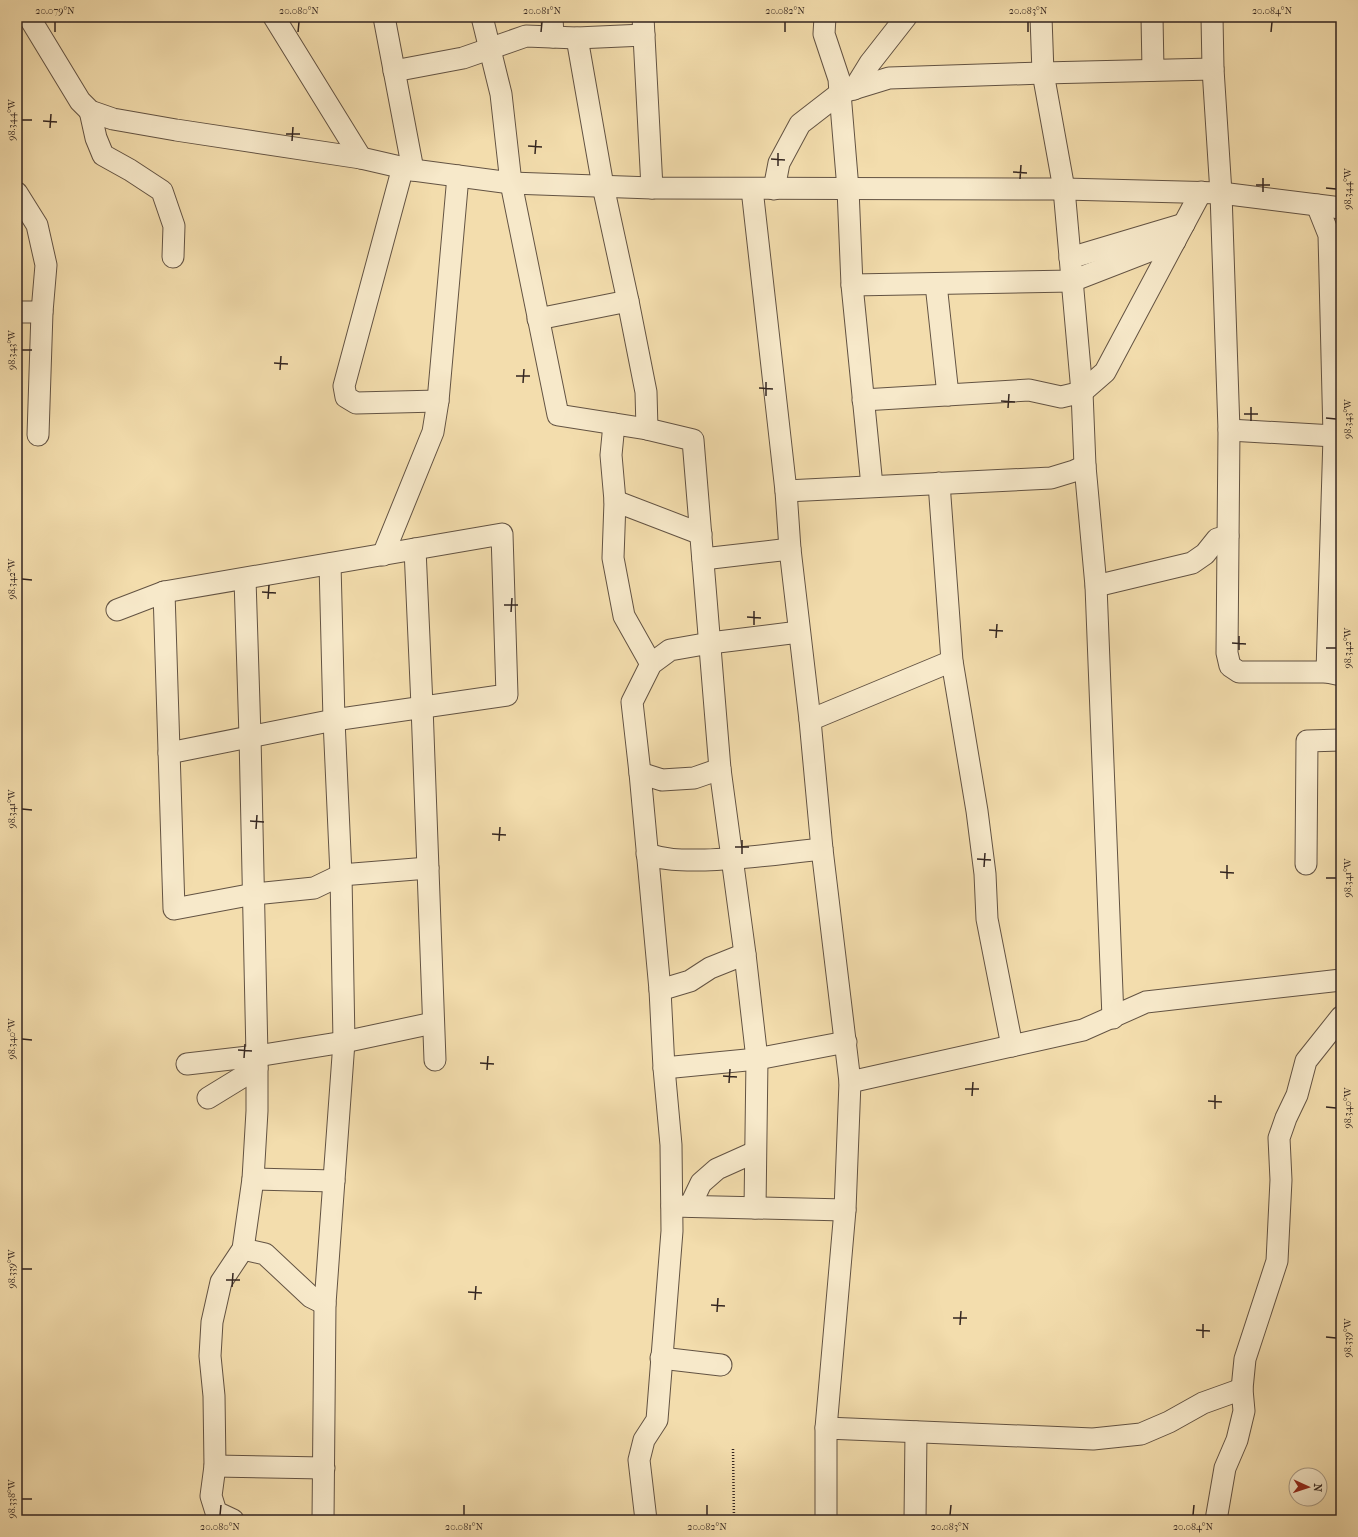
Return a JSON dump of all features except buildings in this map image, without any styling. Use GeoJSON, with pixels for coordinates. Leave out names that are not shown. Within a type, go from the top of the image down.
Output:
{"type":"FeatureCollection","features":[{"type":"Feature","properties":{"kind":"street"},"geometry":{"type":"LineString","coordinates":[[29,17],[80,101],[90,111],[113,119],[361,158],[408,169],[511,182],[652,188],[1064,189],[1211,192],[1341,208]]}},
{"type":"Feature","properties":{"kind":"street"},"geometry":{"type":"LineString","coordinates":[[274,17],[361,158]]}},
{"type":"Feature","properties":{"kind":"street"},"geometry":{"type":"LineString","coordinates":[[384,17],[394,71],[408,169],[344,386],[346,398],[356,403],[438,401]]}},
{"type":"Feature","properties":{"kind":"street"},"geometry":{"type":"LineString","coordinates":[[482,17],[501,94],[511,182],[558,415],[647,429],[693,440],[720,769],[745,954],[757,1059],[755,1208]]}},
{"type":"Feature","properties":{"kind":"street"},"geometry":{"type":"LineString","coordinates":[[825,17],[824,34],[839,79],[847,91],[848,189],[852,285],[872,486]]}},
{"type":"Feature","properties":{"kind":"street"},"geometry":{"type":"LineString","coordinates":[[774,189],[779,164],[800,124],[847,91],[906,17]]}},
{"type":"Feature","properties":{"kind":"street"},"geometry":{"type":"LineString","coordinates":[[1041,17],[1043,73],[1064,189],[1082,392],[1085,466],[1096,586],[1113,1018]]}},
{"type":"Feature","properties":{"kind":"street"},"geometry":{"type":"LineString","coordinates":[[1152,17],[1153,70]]}},
{"type":"Feature","properties":{"kind":"street"},"geometry":{"type":"LineString","coordinates":[[1212,17],[1213,69],[1211,192],[1229,430],[1227,653],[1230,666],[1239,672],[1334,674],[1334,436],[1328,235],[1317,205]]}},
{"type":"Feature","properties":{"kind":"street"},"geometry":{"type":"LineString","coordinates":[[394,71],[463,58],[553,27],[577,38],[644,26],[652,188]]}},
{"type":"Feature","properties":{"kind":"street"},"geometry":{"type":"LineString","coordinates":[[577,38],[603,186],[646,392],[647,429]]}},
{"type":"Feature","properties":{"kind":"street"},"geometry":{"type":"LineString","coordinates":[[847,91],[889,78],[1213,69]]}},
{"type":"Feature","properties":{"kind":"street"},"geometry":{"type":"LineString","coordinates":[[90,111],[96,138],[103,155],[130,170],[162,191],[174,226],[173,257]]}},
{"type":"Feature","properties":{"kind":"street"},"geometry":{"type":"LineString","coordinates":[[383,555],[433,432],[438,401],[458,176]]}},
{"type":"Feature","properties":{"kind":"street"},"geometry":{"type":"LineString","coordinates":[[752,189],[786,491],[790,549],[810,720],[822,849],[850,1082],[845,1210],[826,1428],[826,1520]]}},
{"type":"Feature","properties":{"kind":"street"},"geometry":{"type":"LineString","coordinates":[[863,400],[1029,390],[1061,397],[1082,392],[1105,372],[1180,232],[1211,192]]}},
{"type":"Feature","properties":{"kind":"street"},"geometry":{"type":"LineString","coordinates":[[17,193],[37,224],[46,264],[42,312],[38,435]]}},
{"type":"Feature","properties":{"kind":"street"},"geometry":{"type":"LineString","coordinates":[[1070,258],[1180,232]]}},
{"type":"Feature","properties":{"kind":"street"},"geometry":{"type":"LineString","coordinates":[[852,285],[1072,281],[1180,232]]}},
{"type":"Feature","properties":{"kind":"street"},"geometry":{"type":"LineString","coordinates":[[936,284],[948,395]]}},
{"type":"Feature","properties":{"kind":"street"},"geometry":{"type":"LineString","coordinates":[[538,319],[628,301]]}},
{"type":"Feature","properties":{"kind":"street"},"geometry":{"type":"LineString","coordinates":[[17,312],[42,312]]}},
{"type":"Feature","properties":{"kind":"street"},"geometry":{"type":"LineString","coordinates":[[614,424],[611,455],[615,501],[612,558],[624,616],[651,664]]}},
{"type":"Feature","properties":{"kind":"street"},"geometry":{"type":"LineString","coordinates":[[1229,430],[1334,436]]}},
{"type":"Feature","properties":{"kind":"street"},"geometry":{"type":"LineString","coordinates":[[786,491],[1051,478],[1085,466]]}},
{"type":"Feature","properties":{"kind":"street"},"geometry":{"type":"LineString","coordinates":[[938,483],[952,661],[977,811],[985,874],[987,919],[1012,1046]]}},
{"type":"Feature","properties":{"kind":"street"},"geometry":{"type":"LineString","coordinates":[[615,501],[701,534]]}},
{"type":"Feature","properties":{"kind":"street"},"geometry":{"type":"LineString","coordinates":[[117,610],[164,592],[502,534],[507,695],[422,706],[334,720],[169,753]]}},
{"type":"Feature","properties":{"kind":"street"},"geometry":{"type":"LineString","coordinates":[[1096,586],[1192,563],[1206,554],[1217,539],[1228,536]]}},
{"type":"Feature","properties":{"kind":"street"},"geometry":{"type":"LineString","coordinates":[[414,549],[422,706],[435,1060]]}},
{"type":"Feature","properties":{"kind":"street"},"geometry":{"type":"LineString","coordinates":[[703,559],[790,549]]}},
{"type":"Feature","properties":{"kind":"street"},"geometry":{"type":"LineString","coordinates":[[324,1520],[325,1304],[344,1042],[330,564]]}},
{"type":"Feature","properties":{"kind":"street"},"geometry":{"type":"LineString","coordinates":[[233,1520],[216,1512],[211,1496],[215,1466],[214,1396],[210,1356],[212,1322],[221,1282],[243,1249],[253,1179],[257,1111],[254,894],[245,578]]}},
{"type":"Feature","properties":{"kind":"street"},"geometry":{"type":"LineString","coordinates":[[164,592],[174,909],[254,894],[314,888],[340,875],[428,868]]}},
{"type":"Feature","properties":{"kind":"street"},"geometry":{"type":"LineString","coordinates":[[681,1206],[671,1146],[664,1068],[660,990],[632,702],[651,664],[670,650],[710,643],[799,632]]}},
{"type":"Feature","properties":{"kind":"street"},"geometry":{"type":"LineString","coordinates":[[810,720],[952,661]]}},
{"type":"Feature","properties":{"kind":"street"},"geometry":{"type":"LineString","coordinates":[[1306,864],[1307,741],[1341,740]]}},
{"type":"Feature","properties":{"kind":"street"},"geometry":{"type":"LineString","coordinates":[[640,773],[662,780],[694,778],[720,769]]}},
{"type":"Feature","properties":{"kind":"street"},"geometry":{"type":"LineString","coordinates":[[647,854],[662,859],[733,860],[822,849]]}},
{"type":"Feature","properties":{"kind":"street"},"geometry":{"type":"LineString","coordinates":[[660,990],[690,981],[710,968],[745,954]]}},
{"type":"Feature","properties":{"kind":"street"},"geometry":{"type":"LineString","coordinates":[[850,1082],[1083,1030],[1113,1018],[1146,1002],[1341,980]]}},
{"type":"Feature","properties":{"kind":"street"},"geometry":{"type":"LineString","coordinates":[[1216,1520],[1225,1468],[1237,1440],[1244,1411],[1242,1389],[1245,1359],[1277,1261],[1281,1180],[1279,1138],[1286,1118],[1297,1095],[1306,1061],[1341,1017]]}},
{"type":"Feature","properties":{"kind":"street"},"geometry":{"type":"LineString","coordinates":[[187,1064],[257,1062],[434,1023]]}},
{"type":"Feature","properties":{"kind":"street"},"geometry":{"type":"LineString","coordinates":[[664,1068],[757,1059],[846,1042]]}},
{"type":"Feature","properties":{"kind":"street"},"geometry":{"type":"LineString","coordinates":[[208,1098],[257,1062]]}},
{"type":"Feature","properties":{"kind":"street"},"geometry":{"type":"LineString","coordinates":[[646,1520],[639,1460],[644,1440],[657,1420],[672,1231],[681,1206],[701,1183],[717,1169],[755,1152]]}},
{"type":"Feature","properties":{"kind":"street"},"geometry":{"type":"LineString","coordinates":[[253,1179],[334,1181]]}},
{"type":"Feature","properties":{"kind":"street"},"geometry":{"type":"LineString","coordinates":[[681,1206],[845,1210]]}},
{"type":"Feature","properties":{"kind":"street"},"geometry":{"type":"LineString","coordinates":[[243,1249],[265,1254],[311,1297],[325,1304]]}},
{"type":"Feature","properties":{"kind":"street"},"geometry":{"type":"LineString","coordinates":[[661,1358],[721,1365]]}},
{"type":"Feature","properties":{"kind":"street"},"geometry":{"type":"LineString","coordinates":[[826,1428],[1093,1439],[1141,1434],[1170,1422],[1203,1403],[1242,1389]]}},
{"type":"Feature","properties":{"kind":"street"},"geometry":{"type":"LineString","coordinates":[[914,1520],[916,1432]]}},
{"type":"Feature","properties":{"kind":"street"},"geometry":{"type":"LineString","coordinates":[[215,1466],[324,1468]]}},
{"type":"Feature","properties":{"kind":"path"},"geometry":{"type":"LineString","coordinates":[[733,1449],[734,1520]]}}]}
